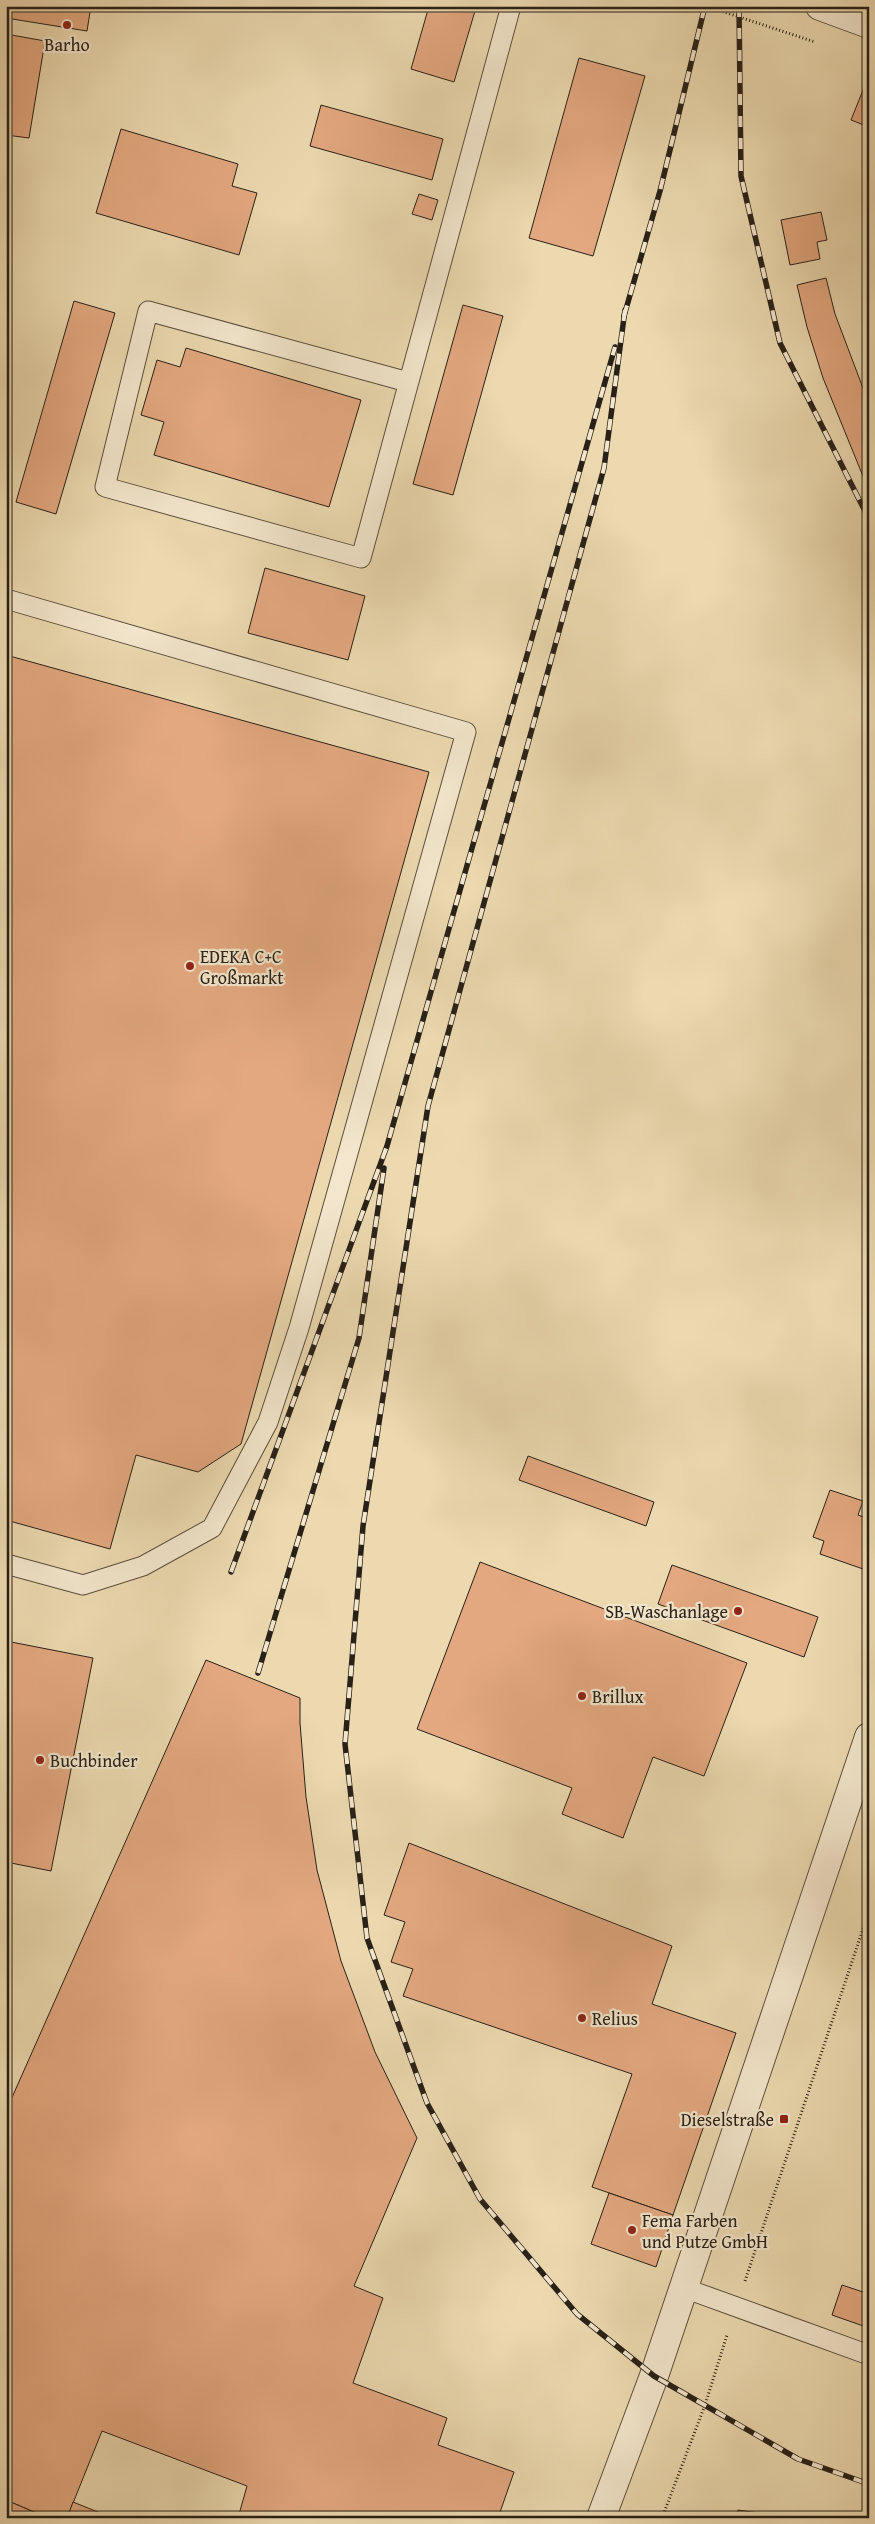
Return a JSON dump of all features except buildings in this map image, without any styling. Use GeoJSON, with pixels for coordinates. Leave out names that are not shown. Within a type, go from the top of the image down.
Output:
{"type":"FeatureCollection","features":[{"type":"Feature","properties":{"kind":"street"},"geometry":{"type":"LineString","coordinates":[[820,6],[869,24]]}},
{"type":"Feature","properties":{"kind":"street"},"geometry":{"type":"LineString","coordinates":[[601,2518],[654,2376],[869,1737]]}},
{"type":"Feature","properties":{"kind":"lane"},"geometry":{"type":"LineString","coordinates":[[408,382],[148,311],[105,487],[361,558],[511,6]]}},
{"type":"Feature","properties":{"kind":"lane"},"geometry":{"type":"LineString","coordinates":[[6,599],[466,732],[299,1328],[268,1422],[212,1528],[143,1566],[83,1585],[6,1564]]}},
{"type":"Feature","properties":{"kind":"lane"},"geometry":{"type":"LineString","coordinates":[[684,2288],[869,2355]]}},
{"type":"Feature","properties":{"kind":"path"},"geometry":{"type":"LineString","coordinates":[[706,6],[825,45]]}},
{"type":"Feature","properties":{"kind":"path"},"geometry":{"type":"LineString","coordinates":[[662,2518],[705,2405],[869,1911]]}},
{"type":"Feature","properties":{"kind":"railway"},"geometry":{"type":"LineString","coordinates":[[624,316],[660,191],[705,6]]}},
{"type":"Feature","properties":{"kind":"railway"},"geometry":{"type":"LineString","coordinates":[[739,6],[741,176],[780,343],[869,519]]}},
{"type":"Feature","properties":{"kind":"railway"},"geometry":{"type":"LineString","coordinates":[[625,310],[604,468],[428,1106],[363,1526],[345,1744],[367,1938],[427,2103],[480,2199],[577,2314],[654,2376],[798,2459],[869,2484]]}},
{"type":"Feature","properties":{"kind":"railway"},"geometry":{"type":"LineString","coordinates":[[231,1572],[387,1146],[615,347]]}},
{"type":"Feature","properties":{"kind":"railway"},"geometry":{"type":"LineString","coordinates":[[258,1673],[359,1338],[384,1168]]}},
{"type":"Feature","properties":{"kind":"place","name":"Barho"},"geometry":{"type":"Point","coordinates":[67,25]}},
{"type":"Feature","properties":{"kind":"place","name":"EDEKA C+C Großmarkt"},"geometry":{"type":"Point","coordinates":[190,966]}},
{"type":"Feature","properties":{"kind":"place","name":"SB-Waschanlage"},"geometry":{"type":"Point","coordinates":[738,1611]}},
{"type":"Feature","properties":{"kind":"place","name":"Brillux"},"geometry":{"type":"Point","coordinates":[582,1696]}},
{"type":"Feature","properties":{"kind":"place","name":"Buchbinder"},"geometry":{"type":"Point","coordinates":[40,1760]}},
{"type":"Feature","properties":{"kind":"place","name":"Relius"},"geometry":{"type":"Point","coordinates":[582,2018]}},
{"type":"Feature","properties":{"kind":"place","name":"Dieselstraße"},"geometry":{"type":"Point","coordinates":[784,2119]}},
{"type":"Feature","properties":{"kind":"place","name":"Fema Farben und Putze GmbH"},"geometry":{"type":"Point","coordinates":[632,2230]}}]}
